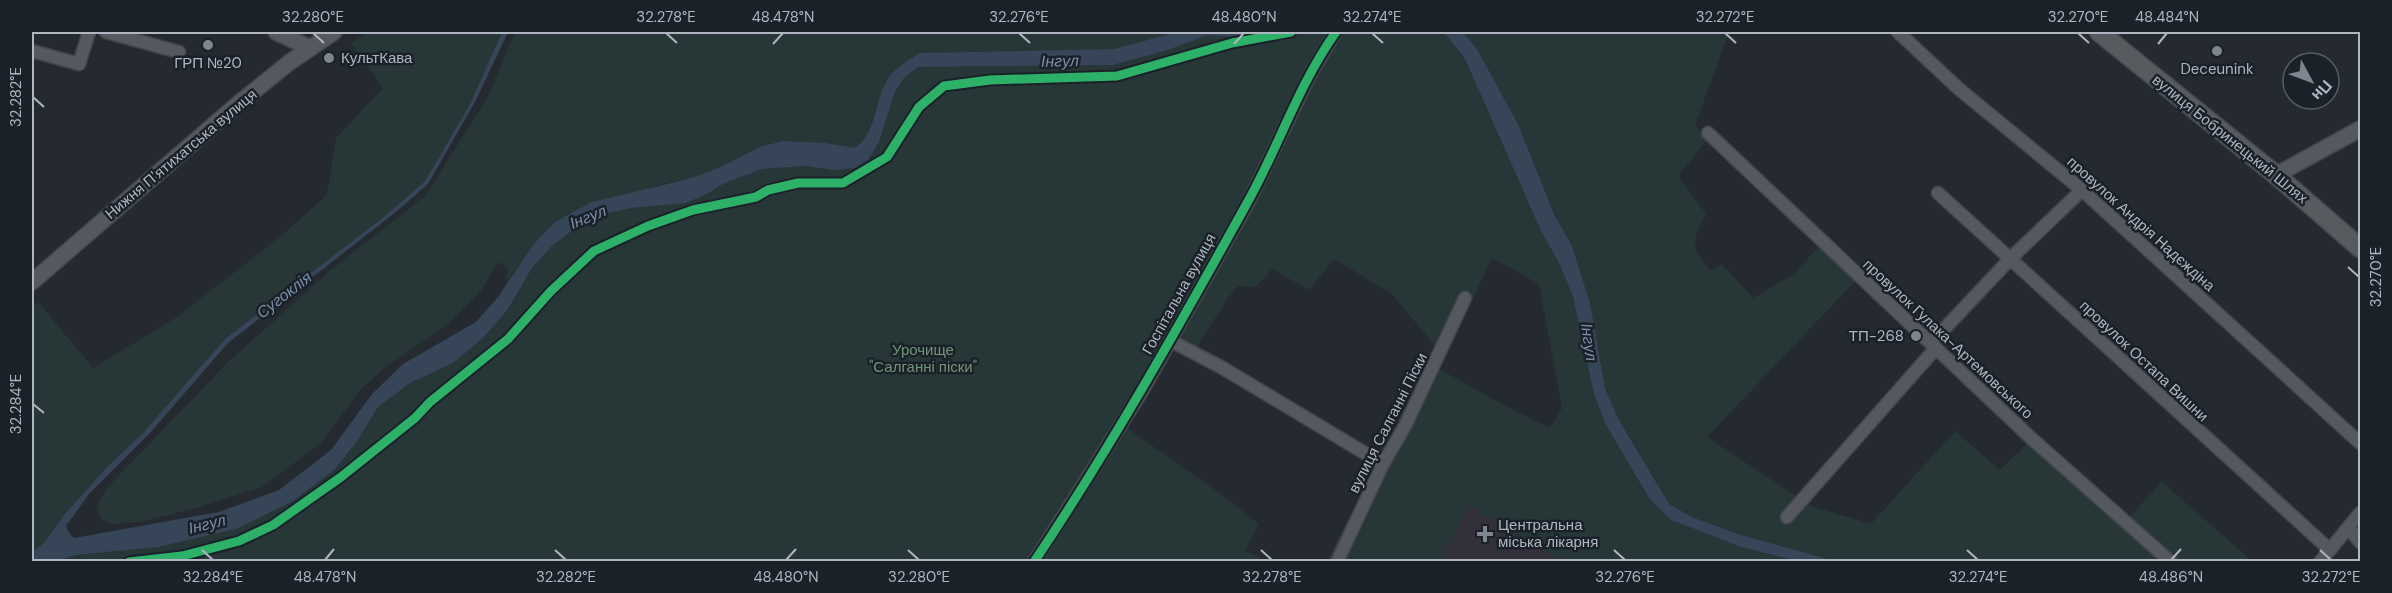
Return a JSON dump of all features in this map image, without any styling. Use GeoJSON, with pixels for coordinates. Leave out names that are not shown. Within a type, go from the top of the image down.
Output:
{"type":"FeatureCollection","features":[{"type":"Feature","properties":{"kind":"main road","name":"вулиця Бобринецький Шлях"},"geometry":{"type":"LineString","coordinates":[[2099,32],[2276,175],[2361,248]]}},
{"type":"Feature","properties":{"kind":"street"},"geometry":{"type":"LineString","coordinates":[[32,51],[79,64],[89,32]]}},
{"type":"Feature","properties":{"kind":"street"},"geometry":{"type":"LineString","coordinates":[[106,32],[179,52]]}},
{"type":"Feature","properties":{"kind":"street"},"geometry":{"type":"LineString","coordinates":[[276,32],[304,40]]}},
{"type":"Feature","properties":{"kind":"street","name":"Нижня Пʼятихатська вулиця"},"geometry":{"type":"LineString","coordinates":[[32,282],[304,40],[334,32]]}},
{"type":"Feature","properties":{"kind":"street","name":"провулок Андрія Надєждіна"},"geometry":{"type":"LineString","coordinates":[[1898,32],[1959,89],[2082,190],[2361,443]]}},
{"type":"Feature","properties":{"kind":"street","name":"Госпітальна вулиця"},"geometry":{"type":"LineString","coordinates":[[1034,561],[1141,393],[1248,203],[1312,71],[1335,33]]}},
{"type":"Feature","properties":{"kind":"street"},"geometry":{"type":"LineString","coordinates":[[2276,175],[2361,129]]}},
{"type":"Feature","properties":{"kind":"street","name":"провулок Гулака-Артемовського"},"geometry":{"type":"LineString","coordinates":[[1708,133],[2031,438],[2171,561]]}},
{"type":"Feature","properties":{"kind":"street"},"geometry":{"type":"LineString","coordinates":[[1787,517],[2011,258],[2082,190]]}},
{"type":"Feature","properties":{"kind":"street","name":"провулок Остапа Вишни"},"geometry":{"type":"LineString","coordinates":[[1938,193],[2330,550]]}},
{"type":"Feature","properties":{"kind":"street","name":"вулиця Салганні Піски"},"geometry":{"type":"LineString","coordinates":[[1337,561],[1383,464],[1405,426],[1465,298]]}},
{"type":"Feature","properties":{"kind":"street"},"geometry":{"type":"LineString","coordinates":[[1169,340],[1221,367],[1383,464]]}},
{"type":"Feature","properties":{"kind":"street"},"geometry":{"type":"LineString","coordinates":[[2320,561],[2361,513]]}},
{"type":"Feature","properties":{"kind":"street"},"geometry":{"type":"LineString","coordinates":[[2349,528],[2361,542]]}},
{"type":"Feature","properties":{"kind":"shaded area","name":"Центральна міська лікарня"},"geometry":{"type":"Polygon","coordinates":[[[1470,506],[1562,561],[1438,562],[1470,506]]]}},
{"type":"Feature","properties":{"kind":"green space"},"geometry":{"type":"Polygon","coordinates":[[[369,32],[502,32],[470,104],[425,181],[385,216],[225,339],[142,434],[107,467],[64,515],[45,542],[32,552],[32,306],[38,302],[93,368],[177,317],[281,236],[327,195],[336,138],[383,88],[351,43],[369,32]]]}},
{"type":"Feature","properties":{"kind":"green space"},"geometry":{"type":"Polygon","coordinates":[[[515,32],[1177,32],[1114,49],[920,53],[885,83],[865,141],[855,149],[825,143],[783,141],[759,147],[723,166],[688,179],[658,185],[533,245],[506,284],[508,269],[498,262],[481,291],[447,325],[387,366],[360,390],[320,444],[262,487],[199,507],[139,522],[111,524],[101,519],[97,507],[105,490],[229,361],[330,271],[425,196],[488,97],[515,32]]]}},
{"type":"Feature","properties":{"kind":"green space","name":"Урочище \"Салганні піски\""},"geometry":{"type":"Polygon","coordinates":[[[1269,32],[1444,32],[1465,59],[1541,231],[1560,265],[1573,297],[1594,394],[1606,425],[1649,498],[1671,520],[1741,547],[1797,561],[1562,561],[1470,506],[1438,561],[1327,561],[1428,363],[1550,428],[1562,408],[1539,284],[1492,258],[1445,358],[1392,294],[1334,259],[1309,290],[1272,269],[1256,287],[1238,286],[1227,299],[1196,349],[1166,335],[1117,421],[1259,524],[1245,551],[1267,561],[57,562],[76,555],[158,547],[236,529],[358,440],[378,407],[410,383],[453,363],[508,309],[532,268],[552,246],[577,227],[604,214],[632,208],[686,203],[723,184],[762,169],[806,166],[833,170],[879,142],[895,93],[904,78],[918,67],[1113,65],[1168,50],[1208,35],[1232,37],[1269,32]]]}},
{"type":"Feature","properties":{"kind":"green space"},"geometry":{"type":"Polygon","coordinates":[[[1463,32],[1729,32],[1695,125],[1707,140],[1678,176],[1706,214],[1696,237],[1696,249],[1699,255],[1710,270],[1722,264],[1753,298],[1794,274],[1828,236],[1862,274],[1707,437],[1811,506],[1871,524],[1955,431],[2000,470],[2037,434],[2130,516],[2162,482],[2252,561],[1835,561],[1738,534],[1692,517],[1669,504],[1619,420],[1604,389],[1590,303],[1572,246],[1555,216],[1518,124],[1477,49],[1463,32]]]}},
{"type":"Feature","properties":{"kind":"water"},"geometry":{"type":"Polygon","coordinates":[[[502,32],[508,32],[476,100],[428,184],[396,212],[228,343],[150,433],[89,494],[66,526],[74,538],[219,512],[279,490],[331,450],[372,394],[403,364],[476,322],[498,297],[533,245],[555,222],[592,202],[688,179],[723,166],[759,147],[783,141],[825,143],[855,148],[867,135],[881,92],[891,74],[920,53],[1114,49],[1177,32],[1269,32],[1232,37],[1208,35],[1168,50],[1113,65],[918,67],[904,78],[895,92],[879,142],[868,160],[854,168],[833,170],[806,166],[762,169],[723,184],[686,203],[632,208],[604,214],[577,227],[552,246],[532,268],[508,309],[483,338],[453,363],[410,383],[378,407],[358,440],[335,469],[293,501],[236,529],[158,547],[76,555],[57,561],[32,561],[32,552],[45,542],[64,515],[107,467],[142,434],[225,339],[385,216],[425,181],[470,104],[502,32]]]}},
{"type":"Feature","properties":{"kind":"water","name":"Інгул"},"geometry":{"type":"Polygon","coordinates":[[[1444,32],[1463,32],[1477,49],[1518,124],[1555,216],[1572,246],[1590,303],[1605,389],[1619,420],[1669,504],[1692,517],[1738,534],[1835,561],[1797,561],[1741,547],[1671,520],[1649,498],[1606,425],[1594,394],[1573,297],[1560,265],[1541,231],[1465,59],[1444,32]]]}},
{"type":"Feature","properties":{"kind":"cycle path"},"geometry":{"type":"LineString","coordinates":[[129,562],[182,556],[239,541],[273,525],[341,477],[508,339],[551,291],[594,251],[648,226],[693,210],[756,197],[768,190],[798,183],[843,183],[887,157],[919,107],[944,86],[990,80],[1117,76],[1232,43],[1291,32]]}},
{"type":"Feature","properties":{"kind":"cycle path"},"geometry":{"type":"LineString","coordinates":[[1034,562],[1090,475],[1170,341],[1257,184],[1310,74],[1336,32]]}},
{"type":"Feature","properties":{"kind":"place","name":"ГРП №20"},"geometry":{"type":"Point","coordinates":[208,45]}},
{"type":"Feature","properties":{"kind":"place","name":"Deceunink"},"geometry":{"type":"Point","coordinates":[2217,51]}},
{"type":"Feature","properties":{"kind":"place","name":"КультКава"},"geometry":{"type":"Point","coordinates":[329,58]}},
{"type":"Feature","properties":{"kind":"place","name":"ТП-268"},"geometry":{"type":"Point","coordinates":[1916,336]}},
{"type":"Feature","properties":{"kind":"place","name":"Центральна міська лікарня"},"geometry":{"type":"Point","coordinates":[1485,534]}},
{"type":"Feature","properties":{"kind":"water label","name":"Сугоклія"},"geometry":{"type":"Point","coordinates":[284,295]}}]}
